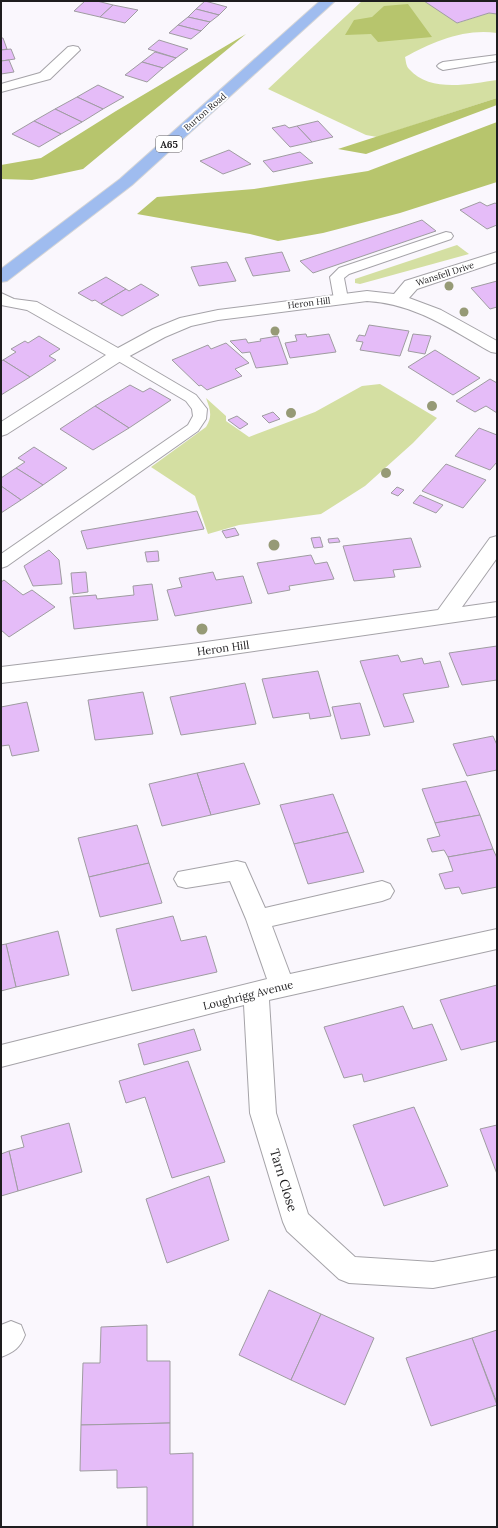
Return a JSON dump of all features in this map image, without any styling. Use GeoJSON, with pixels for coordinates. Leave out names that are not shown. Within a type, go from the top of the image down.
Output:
{"type":"FeatureCollection","features":[{"type":"Feature","properties":{"kind":"main road","name":"Burton Road"},"geometry":{"type":"LineString","coordinates":[[1,277],[126,182],[328,1]]}},
{"type":"Feature","properties":{"kind":"street"},"geometry":{"type":"LineString","coordinates":[[1,88],[45,76],[72,50]]}},
{"type":"Feature","properties":{"kind":"street","name":"Wansfell Drive"},"geometry":{"type":"LineString","coordinates":[[399,298],[411,285],[497,257]]}},
{"type":"Feature","properties":{"kind":"street","name":"Heron Hill"},"geometry":{"type":"LineString","coordinates":[[1,430],[118,355],[159,333],[186,322],[218,315],[372,296],[399,298],[426,309],[497,348]]}},
{"type":"Feature","properties":{"kind":"street"},"geometry":{"type":"LineString","coordinates":[[1,298],[10,303],[31,306],[118,355]]}},
{"type":"Feature","properties":{"kind":"street"},"geometry":{"type":"LineString","coordinates":[[444,616],[497,543]]}},
{"type":"Feature","properties":{"kind":"street","name":"Heron Hill"},"geometry":{"type":"LineString","coordinates":[[1,675],[191,652],[497,608]]}},
{"type":"Feature","properties":{"kind":"street"},"geometry":{"type":"LineString","coordinates":[[186,879],[236,870],[258,919],[282,986]]}},
{"type":"Feature","properties":{"kind":"street"},"geometry":{"type":"LineString","coordinates":[[258,919],[382,891]]}},
{"type":"Feature","properties":{"kind":"street","name":"Loughrigg Avenue"},"geometry":{"type":"LineString","coordinates":[[1,1056],[256,992],[497,939]]}},
{"type":"Feature","properties":{"kind":"street","name":"Tarn Close"},"geometry":{"type":"LineString","coordinates":[[256,992],[263,1113],[297,1222],[349,1270],[433,1275],[497,1263]]}},
{"type":"Feature","properties":{"kind":"lane"},"geometry":{"type":"LineString","coordinates":[[443,66],[497,58]]}},
{"type":"Feature","properties":{"kind":"lane"},"geometry":{"type":"LineString","coordinates":[[342,299],[338,289],[338,277],[344,271],[446,236]]}},
{"type":"Feature","properties":{"kind":"lane"},"geometry":{"type":"LineString","coordinates":[[1,562],[193,428],[199,422],[202,414],[199,405],[191,398],[118,355]]}},
{"type":"Feature","properties":{"kind":"green space"},"geometry":{"type":"Polygon","coordinates":[[[362,1],[424,1],[458,23],[489,13],[497,14],[497,33],[485,32],[461,34],[438,41],[405,57],[409,69],[418,77],[439,84],[462,85],[497,80],[497,98],[377,137],[366,135],[268,89],[362,1]]]}},
{"type":"Feature","properties":{"kind":"green space"},"geometry":{"type":"Polygon","coordinates":[[[408,4],[432,37],[378,42],[371,34],[345,35],[354,20],[372,17],[384,6],[408,4]]]}},
{"type":"Feature","properties":{"kind":"green space"},"geometry":{"type":"Polygon","coordinates":[[[246,34],[83,169],[32,180],[1,179],[1,165],[41,158],[116,111],[246,34]]]}},
{"type":"Feature","properties":{"kind":"green space"},"geometry":{"type":"Polygon","coordinates":[[[497,98],[497,105],[366,154],[338,149],[497,98]]]}},
{"type":"Feature","properties":{"kind":"green space"},"geometry":{"type":"Polygon","coordinates":[[[497,122],[497,182],[400,213],[323,233],[278,241],[250,234],[137,214],[157,197],[254,189],[368,171],[497,122]]]}},
{"type":"Feature","properties":{"kind":"green space"},"geometry":{"type":"Polygon","coordinates":[[[457,245],[469,254],[360,284],[355,283],[355,279],[457,245]]]}},
{"type":"Feature","properties":{"kind":"green space"},"geometry":{"type":"Polygon","coordinates":[[[380,384],[437,418],[413,443],[365,486],[321,514],[239,525],[208,534],[195,496],[151,467],[206,427],[210,419],[210,409],[206,398],[226,416],[226,421],[249,437],[315,412],[362,386],[380,384]]]}},
{"type":"Feature","properties":{"kind":"building"},"geometry":{"type":"Polygon","coordinates":[[[85,1],[97,1],[113,5],[100,17],[74,11],[85,1]]]}},
{"type":"Feature","properties":{"kind":"building"},"geometry":{"type":"Polygon","coordinates":[[[205,1],[227,7],[219,15],[196,9],[205,1]]]}},
{"type":"Feature","properties":{"kind":"building"},"geometry":{"type":"Polygon","coordinates":[[[424,1],[497,1],[497,14],[489,13],[457,23],[424,1]]]}},
{"type":"Feature","properties":{"kind":"building"},"geometry":{"type":"Polygon","coordinates":[[[113,5],[138,10],[125,23],[100,17],[113,5]]]}},
{"type":"Feature","properties":{"kind":"building"},"geometry":{"type":"Polygon","coordinates":[[[196,9],[219,15],[210,22],[188,17],[196,9]]]}},
{"type":"Feature","properties":{"kind":"building"},"geometry":{"type":"Polygon","coordinates":[[[188,17],[210,22],[201,31],[178,25],[188,17]]]}},
{"type":"Feature","properties":{"kind":"building"},"geometry":{"type":"Polygon","coordinates":[[[178,25],[201,31],[191,39],[169,33],[178,25]]]}},
{"type":"Feature","properties":{"kind":"building"},"geometry":{"type":"Polygon","coordinates":[[[1,38],[3,38],[7,49],[1,50],[1,38]]]}},
{"type":"Feature","properties":{"kind":"building"},"geometry":{"type":"Polygon","coordinates":[[[159,40],[188,49],[176,58],[148,49],[159,40]]]}},
{"type":"Feature","properties":{"kind":"building"},"geometry":{"type":"Polygon","coordinates":[[[11,49],[15,59],[1,61],[1,50],[11,49]]]}},
{"type":"Feature","properties":{"kind":"building"},"geometry":{"type":"Polygon","coordinates":[[[155,52],[176,58],[163,68],[142,62],[155,52]]]}},
{"type":"Feature","properties":{"kind":"building"},"geometry":{"type":"Polygon","coordinates":[[[9,60],[14,72],[1,74],[1,61],[9,60]]]}},
{"type":"Feature","properties":{"kind":"building"},"geometry":{"type":"Polygon","coordinates":[[[142,62],[163,68],[147,82],[125,75],[142,62]]]}},
{"type":"Feature","properties":{"kind":"building"},"geometry":{"type":"Polygon","coordinates":[[[98,85],[124,97],[103,109],[77,97],[98,85]]]}},
{"type":"Feature","properties":{"kind":"building"},"geometry":{"type":"Polygon","coordinates":[[[77,97],[103,109],[82,122],[55,109],[77,97]]]}},
{"type":"Feature","properties":{"kind":"building"},"geometry":{"type":"Polygon","coordinates":[[[55,109],[82,122],[61,134],[34,121],[55,109]]]}},
{"type":"Feature","properties":{"kind":"building"},"geometry":{"type":"Polygon","coordinates":[[[34,121],[61,134],[39,147],[12,134],[34,121]]]}},
{"type":"Feature","properties":{"kind":"building"},"geometry":{"type":"Polygon","coordinates":[[[318,121],[333,137],[312,142],[297,126],[318,121]]]}},
{"type":"Feature","properties":{"kind":"building"},"geometry":{"type":"Polygon","coordinates":[[[285,125],[289,128],[297,126],[312,142],[290,147],[272,128],[285,125]]]}},
{"type":"Feature","properties":{"kind":"building"},"geometry":{"type":"Polygon","coordinates":[[[229,150],[251,164],[223,174],[200,161],[229,150]]]}},
{"type":"Feature","properties":{"kind":"building"},"geometry":{"type":"Polygon","coordinates":[[[300,152],[313,163],[273,172],[263,161],[300,152]]]}},
{"type":"Feature","properties":{"kind":"building"},"geometry":{"type":"Polygon","coordinates":[[[480,202],[487,206],[495,203],[497,204],[497,225],[487,229],[460,210],[480,202]]]}},
{"type":"Feature","properties":{"kind":"building"},"geometry":{"type":"Polygon","coordinates":[[[422,220],[436,231],[313,273],[300,261],[422,220]]]}},
{"type":"Feature","properties":{"kind":"building"},"geometry":{"type":"Polygon","coordinates":[[[282,252],[290,271],[253,276],[245,258],[282,252]]]}},
{"type":"Feature","properties":{"kind":"building"},"geometry":{"type":"Polygon","coordinates":[[[227,262],[236,281],[199,286],[191,267],[227,262]]]}},
{"type":"Feature","properties":{"kind":"building"},"geometry":{"type":"Polygon","coordinates":[[[106,277],[126,289],[101,304],[78,293],[106,277]]]}},
{"type":"Feature","properties":{"kind":"building"},"geometry":{"type":"Polygon","coordinates":[[[497,281],[497,307],[490,309],[471,288],[497,281]]]}},
{"type":"Feature","properties":{"kind":"building"},"geometry":{"type":"Polygon","coordinates":[[[141,284],[159,295],[122,316],[101,304],[126,289],[129,291],[141,284]]]}},
{"type":"Feature","properties":{"kind":"building"},"geometry":{"type":"Polygon","coordinates":[[[369,325],[409,331],[400,356],[360,350],[363,342],[356,341],[359,335],[365,336],[369,325]]]}},
{"type":"Feature","properties":{"kind":"building"},"geometry":{"type":"Polygon","coordinates":[[[306,334],[307,337],[329,334],[336,352],[290,358],[285,343],[297,341],[295,335],[306,334]]]}},
{"type":"Feature","properties":{"kind":"building"},"geometry":{"type":"Polygon","coordinates":[[[413,334],[431,336],[425,354],[408,351],[413,334]]]}},
{"type":"Feature","properties":{"kind":"building"},"geometry":{"type":"Polygon","coordinates":[[[39,336],[60,349],[49,356],[56,360],[30,377],[3,360],[16,352],[11,349],[25,341],[28,343],[39,336]]]}},
{"type":"Feature","properties":{"kind":"building"},"geometry":{"type":"Polygon","coordinates":[[[278,336],[288,364],[256,368],[250,352],[242,353],[230,341],[246,339],[248,343],[278,336]]]}},
{"type":"Feature","properties":{"kind":"building"},"geometry":{"type":"Polygon","coordinates":[[[226,343],[249,363],[235,369],[242,376],[207,390],[201,385],[199,386],[172,360],[208,345],[211,349],[226,343]]]}},
{"type":"Feature","properties":{"kind":"building"},"geometry":{"type":"Polygon","coordinates":[[[435,350],[480,378],[453,395],[408,367],[435,350]]]}},
{"type":"Feature","properties":{"kind":"building"},"geometry":{"type":"Polygon","coordinates":[[[3,360],[30,377],[1,395],[1,361],[3,360]]]}},
{"type":"Feature","properties":{"kind":"building"},"geometry":{"type":"Polygon","coordinates":[[[490,379],[497,383],[497,413],[486,406],[475,412],[456,401],[490,379]]]}},
{"type":"Feature","properties":{"kind":"building"},"geometry":{"type":"Polygon","coordinates":[[[130,385],[143,392],[150,388],[171,400],[129,428],[95,406],[130,385]]]}},
{"type":"Feature","properties":{"kind":"building"},"geometry":{"type":"Polygon","coordinates":[[[95,406],[129,428],[93,450],[60,429],[95,406]]]}},
{"type":"Feature","properties":{"kind":"building"},"geometry":{"type":"Polygon","coordinates":[[[273,412],[280,419],[269,423],[262,416],[273,412]]]}},
{"type":"Feature","properties":{"kind":"building"},"geometry":{"type":"Polygon","coordinates":[[[237,416],[248,424],[240,429],[228,420],[237,416]]]}},
{"type":"Feature","properties":{"kind":"building"},"geometry":{"type":"Polygon","coordinates":[[[479,428],[497,435],[497,462],[490,470],[455,456],[479,428]]]}},
{"type":"Feature","properties":{"kind":"building"},"geometry":{"type":"Polygon","coordinates":[[[34,447],[67,468],[43,485],[16,468],[25,462],[18,458],[34,447]]]}},
{"type":"Feature","properties":{"kind":"building"},"geometry":{"type":"Polygon","coordinates":[[[446,464],[486,480],[463,508],[422,491],[446,464]]]}},
{"type":"Feature","properties":{"kind":"building"},"geometry":{"type":"Polygon","coordinates":[[[16,468],[43,485],[21,500],[1,486],[1,478],[16,468]]]}},
{"type":"Feature","properties":{"kind":"building"},"geometry":{"type":"Polygon","coordinates":[[[1,486],[21,500],[1,513],[1,486]]]}},
{"type":"Feature","properties":{"kind":"building"},"geometry":{"type":"Polygon","coordinates":[[[397,487],[404,490],[398,496],[391,493],[397,487]]]}},
{"type":"Feature","properties":{"kind":"building"},"geometry":{"type":"Polygon","coordinates":[[[420,495],[443,505],[436,513],[413,503],[420,495]]]}},
{"type":"Feature","properties":{"kind":"building"},"geometry":{"type":"Polygon","coordinates":[[[197,511],[204,529],[87,549],[81,531],[197,511]]]}},
{"type":"Feature","properties":{"kind":"building"},"geometry":{"type":"Polygon","coordinates":[[[235,528],[239,535],[226,538],[222,531],[235,528]]]}},
{"type":"Feature","properties":{"kind":"building"},"geometry":{"type":"Polygon","coordinates":[[[320,537],[323,547],[314,548],[311,538],[320,537]]]}},
{"type":"Feature","properties":{"kind":"building"},"geometry":{"type":"Polygon","coordinates":[[[338,538],[340,542],[329,543],[328,539],[338,538]]]}},
{"type":"Feature","properties":{"kind":"building"},"geometry":{"type":"Polygon","coordinates":[[[411,538],[421,567],[393,570],[395,577],[354,581],[343,546],[411,538]]]}},
{"type":"Feature","properties":{"kind":"building"},"geometry":{"type":"Polygon","coordinates":[[[49,550],[59,560],[62,584],[33,586],[24,566],[49,550]]]}},
{"type":"Feature","properties":{"kind":"building"},"geometry":{"type":"Polygon","coordinates":[[[158,551],[159,561],[147,562],[145,552],[158,551]]]}},
{"type":"Feature","properties":{"kind":"building"},"geometry":{"type":"Polygon","coordinates":[[[311,555],[315,564],[327,562],[334,579],[289,586],[290,590],[268,594],[257,563],[311,555]]]}},
{"type":"Feature","properties":{"kind":"building"},"geometry":{"type":"Polygon","coordinates":[[[86,572],[88,592],[73,594],[71,573],[86,572]]]}},
{"type":"Feature","properties":{"kind":"building"},"geometry":{"type":"Polygon","coordinates":[[[213,572],[216,580],[243,576],[252,603],[175,616],[167,590],[182,587],[179,578],[213,572]]]}},
{"type":"Feature","properties":{"kind":"building"},"geometry":{"type":"Polygon","coordinates":[[[4,580],[23,595],[32,590],[55,607],[9,637],[1,630],[1,582],[4,580]]]}},
{"type":"Feature","properties":{"kind":"building"},"geometry":{"type":"Polygon","coordinates":[[[152,584],[158,620],[74,629],[70,597],[96,595],[97,599],[134,595],[133,586],[152,584]]]}},
{"type":"Feature","properties":{"kind":"building"},"geometry":{"type":"Polygon","coordinates":[[[497,646],[497,680],[462,685],[449,653],[497,646]]]}},
{"type":"Feature","properties":{"kind":"building"},"geometry":{"type":"Polygon","coordinates":[[[398,655],[401,662],[422,658],[424,664],[440,661],[449,687],[403,694],[414,722],[384,727],[360,661],[398,655]]]}},
{"type":"Feature","properties":{"kind":"building"},"geometry":{"type":"Polygon","coordinates":[[[318,671],[331,716],[310,719],[309,713],[273,718],[262,679],[318,671]]]}},
{"type":"Feature","properties":{"kind":"building"},"geometry":{"type":"Polygon","coordinates":[[[245,683],[256,724],[181,735],[170,697],[245,683]]]}},
{"type":"Feature","properties":{"kind":"building"},"geometry":{"type":"Polygon","coordinates":[[[143,692],[153,734],[95,740],[88,700],[143,692]]]}},
{"type":"Feature","properties":{"kind":"building"},"geometry":{"type":"Polygon","coordinates":[[[27,702],[39,751],[12,756],[9,745],[1,746],[1,707],[27,702]]]}},
{"type":"Feature","properties":{"kind":"building"},"geometry":{"type":"Polygon","coordinates":[[[360,703],[370,735],[341,739],[332,707],[360,703]]]}},
{"type":"Feature","properties":{"kind":"building"},"geometry":{"type":"Polygon","coordinates":[[[493,736],[497,745],[497,770],[467,776],[453,744],[493,736]]]}},
{"type":"Feature","properties":{"kind":"building"},"geometry":{"type":"Polygon","coordinates":[[[244,763],[260,804],[211,815],[197,773],[244,763]]]}},
{"type":"Feature","properties":{"kind":"building"},"geometry":{"type":"Polygon","coordinates":[[[197,773],[211,815],[162,826],[149,784],[197,773]]]}},
{"type":"Feature","properties":{"kind":"building"},"geometry":{"type":"Polygon","coordinates":[[[466,781],[480,815],[435,823],[422,789],[466,781]]]}},
{"type":"Feature","properties":{"kind":"building"},"geometry":{"type":"Polygon","coordinates":[[[333,794],[348,832],[294,844],[280,805],[333,794]]]}},
{"type":"Feature","properties":{"kind":"building"},"geometry":{"type":"Polygon","coordinates":[[[480,815],[493,849],[448,857],[444,850],[432,852],[427,839],[440,836],[435,823],[480,815]]]}},
{"type":"Feature","properties":{"kind":"building"},"geometry":{"type":"Polygon","coordinates":[[[137,825],[149,863],[89,877],[78,838],[137,825]]]}},
{"type":"Feature","properties":{"kind":"building"},"geometry":{"type":"Polygon","coordinates":[[[348,832],[364,872],[308,884],[294,844],[348,832]]]}},
{"type":"Feature","properties":{"kind":"building"},"geometry":{"type":"Polygon","coordinates":[[[493,849],[497,858],[497,887],[462,894],[459,887],[445,889],[439,874],[453,871],[448,857],[493,849]]]}},
{"type":"Feature","properties":{"kind":"building"},"geometry":{"type":"Polygon","coordinates":[[[149,863],[162,903],[100,917],[89,877],[149,863]]]}},
{"type":"Feature","properties":{"kind":"building"},"geometry":{"type":"Polygon","coordinates":[[[173,916],[181,941],[206,936],[217,972],[132,991],[116,929],[173,916]]]}},
{"type":"Feature","properties":{"kind":"building"},"geometry":{"type":"Polygon","coordinates":[[[58,931],[69,975],[16,987],[6,944],[58,931]]]}},
{"type":"Feature","properties":{"kind":"building"},"geometry":{"type":"Polygon","coordinates":[[[6,944],[16,987],[1,991],[1,945],[6,944]]]}},
{"type":"Feature","properties":{"kind":"building"},"geometry":{"type":"Polygon","coordinates":[[[497,985],[497,1041],[461,1050],[440,1000],[497,985]]]}},
{"type":"Feature","properties":{"kind":"building"},"geometry":{"type":"Polygon","coordinates":[[[403,1006],[413,1029],[432,1024],[447,1060],[364,1082],[362,1074],[344,1078],[324,1027],[403,1006]]]}},
{"type":"Feature","properties":{"kind":"building"},"geometry":{"type":"Polygon","coordinates":[[[194,1029],[201,1050],[144,1065],[138,1044],[194,1029]]]}},
{"type":"Feature","properties":{"kind":"building"},"geometry":{"type":"Polygon","coordinates":[[[188,1061],[225,1162],[172,1178],[145,1097],[126,1103],[119,1081],[188,1061]]]}},
{"type":"Feature","properties":{"kind":"building"},"geometry":{"type":"Polygon","coordinates":[[[414,1107],[448,1186],[384,1206],[353,1125],[414,1107]]]}},
{"type":"Feature","properties":{"kind":"building"},"geometry":{"type":"Polygon","coordinates":[[[69,1123],[82,1172],[18,1191],[9,1151],[24,1147],[21,1136],[69,1123]]]}},
{"type":"Feature","properties":{"kind":"building"},"geometry":{"type":"Polygon","coordinates":[[[497,1125],[497,1174],[480,1129],[497,1125]]]}},
{"type":"Feature","properties":{"kind":"building"},"geometry":{"type":"Polygon","coordinates":[[[9,1151],[18,1191],[1,1196],[1,1154],[9,1151]]]}},
{"type":"Feature","properties":{"kind":"building"},"geometry":{"type":"Polygon","coordinates":[[[209,1176],[229,1240],[167,1263],[146,1199],[209,1176]]]}},
{"type":"Feature","properties":{"kind":"building"},"geometry":{"type":"Polygon","coordinates":[[[269,1290],[321,1314],[291,1380],[239,1355],[269,1290]]]}},
{"type":"Feature","properties":{"kind":"building"},"geometry":{"type":"Polygon","coordinates":[[[321,1314],[374,1338],[345,1405],[291,1380],[321,1314]]]}},
{"type":"Feature","properties":{"kind":"building"},"geometry":{"type":"Polygon","coordinates":[[[147,1325],[147,1361],[170,1361],[170,1423],[81,1425],[83,1363],[100,1363],[101,1327],[147,1325]]]}},
{"type":"Feature","properties":{"kind":"building"},"geometry":{"type":"Polygon","coordinates":[[[497,1330],[497,1403],[472,1338],[497,1330]]]}},
{"type":"Feature","properties":{"kind":"building"},"geometry":{"type":"Polygon","coordinates":[[[472,1338],[497,1405],[431,1426],[406,1358],[472,1338]]]}},
{"type":"Feature","properties":{"kind":"building"},"geometry":{"type":"Polygon","coordinates":[[[170,1423],[170,1454],[193,1453],[193,1527],[147,1527],[147,1487],[117,1488],[117,1470],[80,1471],[81,1425],[170,1423]]]}}]}
